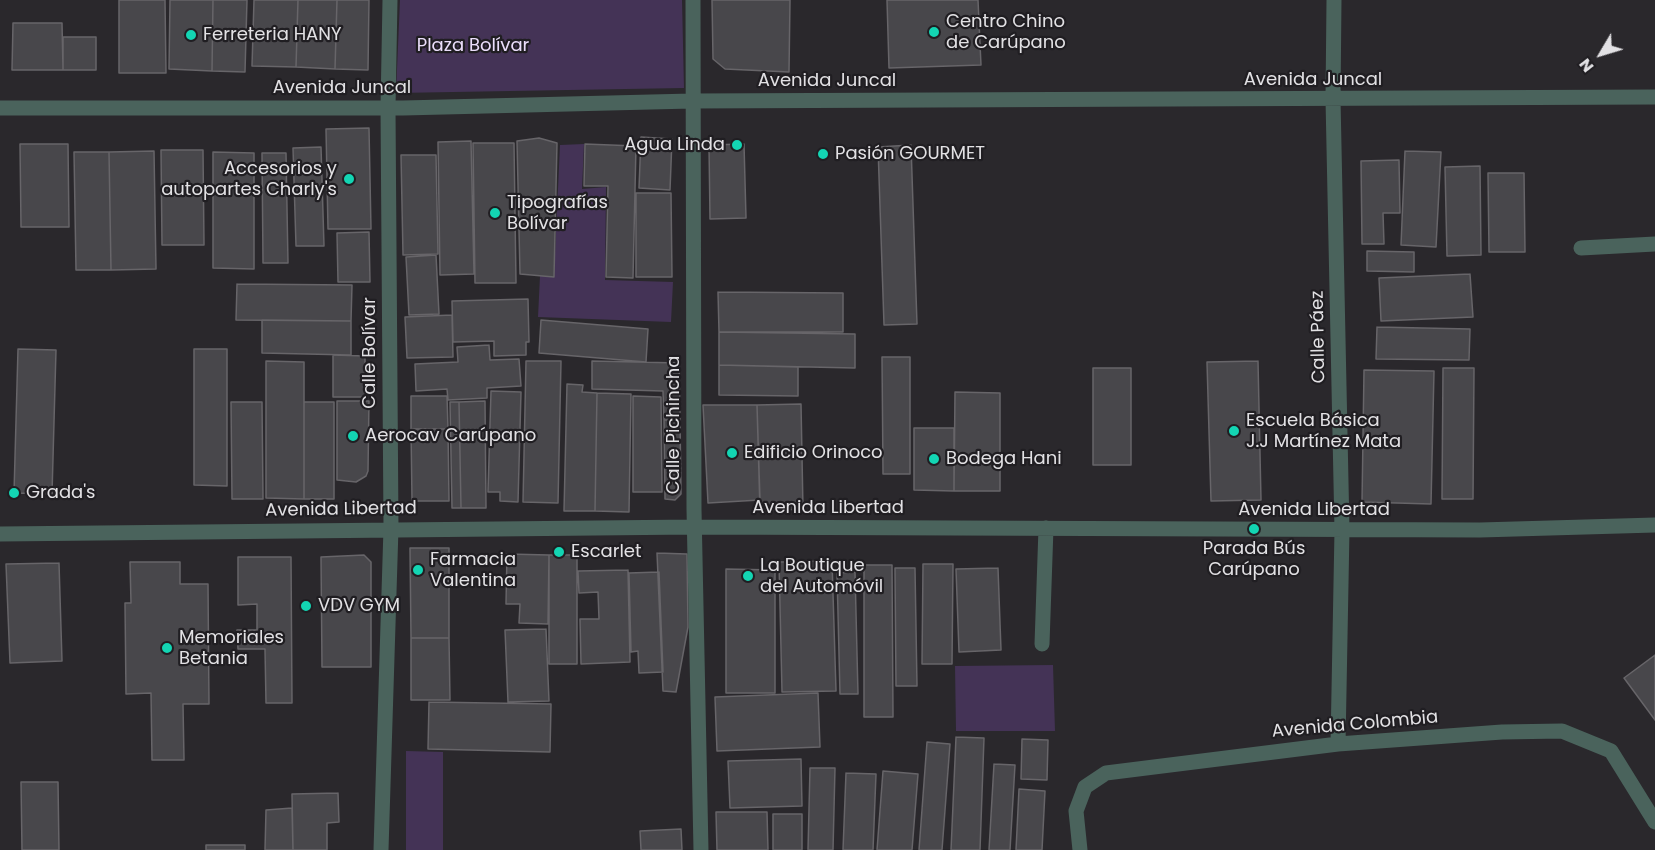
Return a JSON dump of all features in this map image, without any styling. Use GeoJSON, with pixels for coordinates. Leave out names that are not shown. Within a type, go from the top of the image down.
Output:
{"type":"FeatureCollection","features":[{"type":"Feature","properties":{"kind":"street","name":"Calle Bolívar"},"geometry":{"type":"LineString","coordinates":[[381,850],[391,528],[388,108],[390,0]]}},
{"type":"Feature","properties":{"kind":"street","name":"Calle Pichincha"},"geometry":{"type":"LineString","coordinates":[[693,0],[694,527],[701,850]]}},
{"type":"Feature","properties":{"kind":"street","name":"Calle Páez"},"geometry":{"type":"LineString","coordinates":[[1334,0],[1333,99],[1342,530],[1338,744]]}},
{"type":"Feature","properties":{"kind":"street","name":"Avenida Juncal"},"geometry":{"type":"LineString","coordinates":[[0,108],[388,108],[692,101],[1655,98]]}},
{"type":"Feature","properties":{"kind":"street"},"geometry":{"type":"LineString","coordinates":[[1581,248],[1655,244]]}},
{"type":"Feature","properties":{"kind":"street","name":"Avenida Libertad"},"geometry":{"type":"LineString","coordinates":[[0,534],[391,528],[694,527],[1480,530],[1655,525]]}},
{"type":"Feature","properties":{"kind":"street"},"geometry":{"type":"LineString","coordinates":[[1042,644],[1046,528]]}},
{"type":"Feature","properties":{"kind":"street","name":"Avenida Colombia"},"geometry":{"type":"LineString","coordinates":[[1080,850],[1076,811],[1085,787],[1106,773],[1338,744],[1502,732],[1562,731],[1611,751],[1655,822]]}},
{"type":"Feature","properties":{"kind":"green space","name":"Plaza Bolívar"},"geometry":{"type":"Polygon","coordinates":[[[400,0],[682,0],[684,88],[396,93],[400,0]]]}},
{"type":"Feature","properties":{"kind":"green space"},"geometry":{"type":"Polygon","coordinates":[[[584,144],[582,189],[606,187],[605,280],[673,282],[671,322],[538,317],[540,276],[554,276],[560,145],[584,144]]]}},
{"type":"Feature","properties":{"kind":"green space"},"geometry":{"type":"Polygon","coordinates":[[[1053,665],[1055,731],[956,731],[955,666],[1053,665]]]}},
{"type":"Feature","properties":{"kind":"green space"},"geometry":{"type":"Polygon","coordinates":[[[406,751],[443,752],[443,850],[406,850],[406,751]]]}},
{"type":"Feature","properties":{"kind":"building"},"geometry":{"type":"Polygon","coordinates":[[[119,0],[165,0],[166,73],[119,73],[119,0]]]}},
{"type":"Feature","properties":{"kind":"building","name":"Ferreteria HANY"},"geometry":{"type":"Polygon","coordinates":[[[170,0],[213,0],[212,71],[169,69],[170,0]]]}},
{"type":"Feature","properties":{"kind":"building"},"geometry":{"type":"Polygon","coordinates":[[[213,0],[247,0],[245,72],[212,71],[213,0]]]}},
{"type":"Feature","properties":{"kind":"building"},"geometry":{"type":"Polygon","coordinates":[[[254,0],[298,0],[296,67],[252,66],[254,0]]]}},
{"type":"Feature","properties":{"kind":"building"},"geometry":{"type":"Polygon","coordinates":[[[298,0],[337,0],[335,69],[296,67],[298,0]]]}},
{"type":"Feature","properties":{"kind":"building"},"geometry":{"type":"Polygon","coordinates":[[[337,0],[369,0],[368,70],[335,69],[337,0]]]}},
{"type":"Feature","properties":{"kind":"building"},"geometry":{"type":"Polygon","coordinates":[[[712,0],[790,0],[789,72],[725,69],[713,59],[712,0]]]}},
{"type":"Feature","properties":{"kind":"building","name":"Centro Chino de Carúpano"},"geometry":{"type":"Polygon","coordinates":[[[887,0],[978,0],[981,65],[889,68],[887,0]]]}},
{"type":"Feature","properties":{"kind":"building"},"geometry":{"type":"Polygon","coordinates":[[[13,23],[62,23],[63,70],[12,70],[13,23]]]}},
{"type":"Feature","properties":{"kind":"building"},"geometry":{"type":"Polygon","coordinates":[[[63,37],[96,37],[96,70],[63,70],[63,37]]]}},
{"type":"Feature","properties":{"kind":"building","name":"Accesorios y autopartes Charly's"},"geometry":{"type":"Polygon","coordinates":[[[369,128],[371,229],[328,229],[326,129],[369,128]]]}},
{"type":"Feature","properties":{"kind":"building"},"geometry":{"type":"Polygon","coordinates":[[[641,137],[672,139],[670,190],[639,188],[641,137]]]}},
{"type":"Feature","properties":{"kind":"building"},"geometry":{"type":"Polygon","coordinates":[[[539,138],[557,143],[554,277],[520,274],[517,141],[539,138]]]}},
{"type":"Feature","properties":{"kind":"building"},"geometry":{"type":"Polygon","coordinates":[[[471,141],[474,274],[440,275],[438,142],[471,141]]]}},
{"type":"Feature","properties":{"kind":"building","name":"Tipografías Bolívar"},"geometry":{"type":"Polygon","coordinates":[[[473,143],[514,143],[516,283],[475,283],[473,143]]]}},
{"type":"Feature","properties":{"kind":"building"},"geometry":{"type":"Polygon","coordinates":[[[20,144],[68,144],[69,227],[21,227],[20,144]]]}},
{"type":"Feature","properties":{"kind":"building"},"geometry":{"type":"Polygon","coordinates":[[[585,144],[636,146],[633,278],[606,277],[608,186],[584,186],[585,144]]]}},
{"type":"Feature","properties":{"kind":"building"},"geometry":{"type":"Polygon","coordinates":[[[744,144],[746,218],[710,219],[709,145],[744,144]]]}},
{"type":"Feature","properties":{"kind":"building"},"geometry":{"type":"Polygon","coordinates":[[[911,145],[917,324],[884,325],[878,147],[911,145]]]}},
{"type":"Feature","properties":{"kind":"building"},"geometry":{"type":"Polygon","coordinates":[[[321,147],[324,246],[296,246],[293,148],[321,147]]]}},
{"type":"Feature","properties":{"kind":"building"},"geometry":{"type":"Polygon","coordinates":[[[161,150],[203,150],[204,245],[162,245],[161,150]]]}},
{"type":"Feature","properties":{"kind":"building"},"geometry":{"type":"Polygon","coordinates":[[[154,151],[156,269],[111,270],[109,152],[154,151]]]}},
{"type":"Feature","properties":{"kind":"building"},"geometry":{"type":"Polygon","coordinates":[[[1405,151],[1441,152],[1436,247],[1401,245],[1405,151]]]}},
{"type":"Feature","properties":{"kind":"building"},"geometry":{"type":"Polygon","coordinates":[[[74,152],[109,152],[111,270],[76,270],[74,152]]]}},
{"type":"Feature","properties":{"kind":"building"},"geometry":{"type":"Polygon","coordinates":[[[213,152],[254,153],[254,269],[213,268],[213,152]]]}},
{"type":"Feature","properties":{"kind":"building"},"geometry":{"type":"Polygon","coordinates":[[[262,153],[286,153],[288,263],[263,263],[262,153]]]}},
{"type":"Feature","properties":{"kind":"building"},"geometry":{"type":"Polygon","coordinates":[[[401,155],[436,155],[438,254],[403,255],[401,155]]]}},
{"type":"Feature","properties":{"kind":"building"},"geometry":{"type":"Polygon","coordinates":[[[1399,160],[1400,213],[1383,213],[1384,244],[1362,244],[1361,161],[1399,160]]]}},
{"type":"Feature","properties":{"kind":"building"},"geometry":{"type":"Polygon","coordinates":[[[1480,166],[1481,255],[1447,256],[1445,167],[1480,166]]]}},
{"type":"Feature","properties":{"kind":"building"},"geometry":{"type":"Polygon","coordinates":[[[1488,173],[1524,173],[1525,252],[1489,252],[1488,173]]]}},
{"type":"Feature","properties":{"kind":"building"},"geometry":{"type":"Polygon","coordinates":[[[636,193],[671,193],[672,277],[636,277],[636,193]]]}},
{"type":"Feature","properties":{"kind":"building"},"geometry":{"type":"Polygon","coordinates":[[[369,232],[370,282],[338,282],[337,233],[369,232]]]}},
{"type":"Feature","properties":{"kind":"building"},"geometry":{"type":"Polygon","coordinates":[[[1367,251],[1414,252],[1414,272],[1367,271],[1367,251]]]}},
{"type":"Feature","properties":{"kind":"building"},"geometry":{"type":"Polygon","coordinates":[[[436,255],[439,314],[409,315],[406,257],[436,255]]]}},
{"type":"Feature","properties":{"kind":"building"},"geometry":{"type":"Polygon","coordinates":[[[1470,274],[1473,317],[1381,321],[1379,278],[1470,274]]]}},
{"type":"Feature","properties":{"kind":"building"},"geometry":{"type":"Polygon","coordinates":[[[237,284],[352,285],[351,321],[236,320],[237,284]]]}},
{"type":"Feature","properties":{"kind":"building"},"geometry":{"type":"Polygon","coordinates":[[[718,292],[843,293],[843,332],[719,332],[718,292]]]}},
{"type":"Feature","properties":{"kind":"building"},"geometry":{"type":"Polygon","coordinates":[[[528,299],[529,342],[526,342],[526,355],[494,356],[494,341],[453,342],[452,301],[528,299]]]}},
{"type":"Feature","properties":{"kind":"building"},"geometry":{"type":"Polygon","coordinates":[[[452,315],[453,357],[407,358],[405,317],[452,315]]]}},
{"type":"Feature","properties":{"kind":"building"},"geometry":{"type":"Polygon","coordinates":[[[262,320],[351,321],[351,355],[262,353],[262,320]]]}},
{"type":"Feature","properties":{"kind":"building"},"geometry":{"type":"Polygon","coordinates":[[[541,320],[648,329],[646,362],[539,353],[541,320]]]}},
{"type":"Feature","properties":{"kind":"building"},"geometry":{"type":"Polygon","coordinates":[[[1377,327],[1470,329],[1469,360],[1376,359],[1377,327]]]}},
{"type":"Feature","properties":{"kind":"building"},"geometry":{"type":"Polygon","coordinates":[[[719,332],[855,334],[855,368],[719,365],[719,332]]]}},
{"type":"Feature","properties":{"kind":"building"},"geometry":{"type":"Polygon","coordinates":[[[489,345],[490,360],[519,359],[521,386],[487,388],[487,398],[448,400],[447,389],[416,391],[415,364],[458,362],[457,347],[489,345]]]}},
{"type":"Feature","properties":{"kind":"building"},"geometry":{"type":"Polygon","coordinates":[[[18,349],[56,350],[52,494],[14,493],[18,349]]]}},
{"type":"Feature","properties":{"kind":"building"},"geometry":{"type":"Polygon","coordinates":[[[194,349],[227,349],[227,486],[194,485],[194,349]]]}},
{"type":"Feature","properties":{"kind":"building"},"geometry":{"type":"Polygon","coordinates":[[[333,355],[365,356],[365,397],[333,397],[333,355]]]}},
{"type":"Feature","properties":{"kind":"building"},"geometry":{"type":"Polygon","coordinates":[[[882,357],[910,357],[910,474],[883,474],[882,357]]]}},
{"type":"Feature","properties":{"kind":"building"},"geometry":{"type":"Polygon","coordinates":[[[266,361],[304,362],[304,499],[266,498],[266,361]]]}},
{"type":"Feature","properties":{"kind":"building"},"geometry":{"type":"Polygon","coordinates":[[[526,361],[561,361],[558,503],[523,502],[526,361]]]}},
{"type":"Feature","properties":{"kind":"building"},"geometry":{"type":"Polygon","coordinates":[[[592,361],[679,363],[680,420],[664,420],[663,391],[592,389],[592,361]]]}},
{"type":"Feature","properties":{"kind":"building","name":"Escuela Básica J.J Martínez Mata"},"geometry":{"type":"Polygon","coordinates":[[[1258,361],[1261,500],[1211,501],[1207,362],[1258,361]]]}},
{"type":"Feature","properties":{"kind":"building"},"geometry":{"type":"Polygon","coordinates":[[[719,365],[798,367],[798,396],[719,395],[719,365]]]}},
{"type":"Feature","properties":{"kind":"building"},"geometry":{"type":"Polygon","coordinates":[[[1093,368],[1131,368],[1131,465],[1093,465],[1093,368]]]}},
{"type":"Feature","properties":{"kind":"building"},"geometry":{"type":"Polygon","coordinates":[[[1443,368],[1474,368],[1473,499],[1442,499],[1443,368]]]}},
{"type":"Feature","properties":{"kind":"building"},"geometry":{"type":"Polygon","coordinates":[[[1364,370],[1434,371],[1431,504],[1362,502],[1364,370]]]}},
{"type":"Feature","properties":{"kind":"building"},"geometry":{"type":"Polygon","coordinates":[[[567,384],[583,385],[582,392],[597,393],[595,511],[564,511],[567,384]]]}},
{"type":"Feature","properties":{"kind":"building"},"geometry":{"type":"Polygon","coordinates":[[[491,391],[521,392],[518,502],[500,501],[500,492],[488,492],[491,391]]]}},
{"type":"Feature","properties":{"kind":"building"},"geometry":{"type":"Polygon","coordinates":[[[955,392],[1000,393],[1000,491],[954,491],[955,392]]]}},
{"type":"Feature","properties":{"kind":"building"},"geometry":{"type":"Polygon","coordinates":[[[597,393],[631,394],[629,512],[595,511],[597,393]]]}},
{"type":"Feature","properties":{"kind":"building"},"geometry":{"type":"Polygon","coordinates":[[[411,396],[447,396],[448,429],[411,429],[411,396]]]}},
{"type":"Feature","properties":{"kind":"building"},"geometry":{"type":"Polygon","coordinates":[[[633,396],[661,397],[662,492],[633,492],[633,396]]]}},
{"type":"Feature","properties":{"kind":"building","name":"Aerocav Carúpano"},"geometry":{"type":"Polygon","coordinates":[[[337,401],[369,401],[368,471],[366,476],[356,482],[337,480],[337,401]]]}},
{"type":"Feature","properties":{"kind":"building"},"geometry":{"type":"Polygon","coordinates":[[[485,401],[486,508],[461,508],[459,402],[485,401]]]}},
{"type":"Feature","properties":{"kind":"building"},"geometry":{"type":"Polygon","coordinates":[[[231,402],[262,402],[263,499],[232,499],[231,402]]]}},
{"type":"Feature","properties":{"kind":"building"},"geometry":{"type":"Polygon","coordinates":[[[304,402],[334,402],[334,499],[304,499],[304,402]]]}},
{"type":"Feature","properties":{"kind":"building"},"geometry":{"type":"Polygon","coordinates":[[[450,402],[459,402],[461,508],[452,508],[450,402]]]}},
{"type":"Feature","properties":{"kind":"building"},"geometry":{"type":"Polygon","coordinates":[[[801,404],[803,509],[760,511],[757,405],[801,404]]]}},
{"type":"Feature","properties":{"kind":"building","name":"Edificio Orinoco"},"geometry":{"type":"Polygon","coordinates":[[[703,405],[757,405],[760,500],[708,503],[703,405]]]}},
{"type":"Feature","properties":{"kind":"building"},"geometry":{"type":"Polygon","coordinates":[[[664,420],[680,420],[681,494],[675,500],[665,499],[664,420]]]}},
{"type":"Feature","properties":{"kind":"building","name":"Bodega Hani"},"geometry":{"type":"Polygon","coordinates":[[[914,428],[954,428],[954,491],[914,490],[914,428]]]}},
{"type":"Feature","properties":{"kind":"building"},"geometry":{"type":"Polygon","coordinates":[[[411,429],[448,429],[449,501],[412,501],[411,429]]]}},
{"type":"Feature","properties":{"kind":"building"},"geometry":{"type":"Polygon","coordinates":[[[410,548],[449,548],[449,638],[411,638],[410,548]]]}},
{"type":"Feature","properties":{"kind":"building"},"geometry":{"type":"Polygon","coordinates":[[[657,553],[687,554],[688,627],[676,692],[663,691],[657,553]]]}},
{"type":"Feature","properties":{"kind":"building"},"geometry":{"type":"Polygon","coordinates":[[[507,554],[549,555],[548,624],[519,623],[520,604],[506,604],[507,554]]]}},
{"type":"Feature","properties":{"kind":"building"},"geometry":{"type":"Polygon","coordinates":[[[364,555],[371,562],[371,667],[322,667],[321,557],[364,555]]]}},
{"type":"Feature","properties":{"kind":"building"},"geometry":{"type":"Polygon","coordinates":[[[549,555],[577,555],[577,664],[549,664],[549,555]]]}},
{"type":"Feature","properties":{"kind":"building"},"geometry":{"type":"Polygon","coordinates":[[[238,557],[291,557],[292,703],[266,703],[265,649],[238,649],[237,630],[257,630],[257,604],[238,605],[238,557]]]}},
{"type":"Feature","properties":{"kind":"building"},"geometry":{"type":"Polygon","coordinates":[[[832,561],[836,691],[782,692],[779,562],[832,561]]]}},
{"type":"Feature","properties":{"kind":"building","name":"Memoriales Betania"},"geometry":{"type":"Polygon","coordinates":[[[130,562],[180,562],[180,584],[208,584],[209,704],[183,704],[184,760],[152,760],[151,693],[126,694],[125,603],[131,603],[130,562]]]}},
{"type":"Feature","properties":{"kind":"building"},"geometry":{"type":"Polygon","coordinates":[[[59,563],[62,661],[10,663],[6,564],[59,563]]]}},
{"type":"Feature","properties":{"kind":"building"},"geometry":{"type":"Polygon","coordinates":[[[923,564],[953,564],[952,664],[922,664],[923,564]]]}},
{"type":"Feature","properties":{"kind":"building"},"geometry":{"type":"Polygon","coordinates":[[[864,565],[892,565],[893,717],[864,717],[864,565]]]}},
{"type":"Feature","properties":{"kind":"building"},"geometry":{"type":"Polygon","coordinates":[[[895,568],[915,568],[917,686],[896,686],[895,568]]]}},
{"type":"Feature","properties":{"kind":"building"},"geometry":{"type":"Polygon","coordinates":[[[998,568],[1001,650],[959,652],[956,569],[998,568]]]}},
{"type":"Feature","properties":{"kind":"building"},"geometry":{"type":"Polygon","coordinates":[[[726,569],[775,570],[775,693],[726,693],[726,569]]]}},
{"type":"Feature","properties":{"kind":"building"},"geometry":{"type":"Polygon","coordinates":[[[628,570],[630,662],[581,664],[580,619],[599,619],[598,592],[579,593],[578,571],[628,570]]]}},
{"type":"Feature","properties":{"kind":"building"},"geometry":{"type":"Polygon","coordinates":[[[659,572],[663,672],[639,673],[638,651],[631,652],[629,573],[659,572]]]}},
{"type":"Feature","properties":{"kind":"building"},"geometry":{"type":"Polygon","coordinates":[[[855,572],[858,694],[840,694],[837,573],[855,572]]]}},
{"type":"Feature","properties":{"kind":"building"},"geometry":{"type":"Polygon","coordinates":[[[546,629],[549,701],[508,702],[505,630],[546,629]]]}},
{"type":"Feature","properties":{"kind":"building"},"geometry":{"type":"Polygon","coordinates":[[[411,638],[449,638],[450,700],[411,700],[411,638]]]}},
{"type":"Feature","properties":{"kind":"building"},"geometry":{"type":"Polygon","coordinates":[[[1655,655],[1655,720],[1624,678],[1655,655]]]}},
{"type":"Feature","properties":{"kind":"building"},"geometry":{"type":"Polygon","coordinates":[[[818,693],[820,747],[717,751],[715,697],[818,693]]]}},
{"type":"Feature","properties":{"kind":"building"},"geometry":{"type":"Polygon","coordinates":[[[429,702],[551,704],[550,752],[428,749],[429,702]]]}},
{"type":"Feature","properties":{"kind":"building"},"geometry":{"type":"Polygon","coordinates":[[[956,737],[984,738],[980,850],[951,850],[956,737]]]}},
{"type":"Feature","properties":{"kind":"building"},"geometry":{"type":"Polygon","coordinates":[[[1022,739],[1048,740],[1047,780],[1021,779],[1022,739]]]}},
{"type":"Feature","properties":{"kind":"building"},"geometry":{"type":"Polygon","coordinates":[[[927,742],[950,744],[942,850],[919,850],[927,742]]]}},
{"type":"Feature","properties":{"kind":"building"},"geometry":{"type":"Polygon","coordinates":[[[801,759],[802,806],[730,808],[728,761],[801,759]]]}},
{"type":"Feature","properties":{"kind":"building"},"geometry":{"type":"Polygon","coordinates":[[[994,764],[1015,765],[1010,850],[989,850],[994,764]]]}},
{"type":"Feature","properties":{"kind":"building"},"geometry":{"type":"Polygon","coordinates":[[[810,768],[835,768],[833,850],[808,850],[810,768]]]}},
{"type":"Feature","properties":{"kind":"building"},"geometry":{"type":"Polygon","coordinates":[[[883,771],[918,774],[912,850],[877,850],[883,771]]]}},
{"type":"Feature","properties":{"kind":"building"},"geometry":{"type":"Polygon","coordinates":[[[846,773],[876,774],[873,850],[843,850],[846,773]]]}},
{"type":"Feature","properties":{"kind":"building"},"geometry":{"type":"Polygon","coordinates":[[[21,782],[58,782],[59,850],[22,850],[21,782]]]}},
{"type":"Feature","properties":{"kind":"building"},"geometry":{"type":"Polygon","coordinates":[[[1019,789],[1045,791],[1042,850],[1016,850],[1019,789]]]}},
{"type":"Feature","properties":{"kind":"building"},"geometry":{"type":"Polygon","coordinates":[[[338,793],[339,822],[327,823],[327,850],[293,850],[292,794],[338,793]]]}},
{"type":"Feature","properties":{"kind":"building"},"geometry":{"type":"Polygon","coordinates":[[[292,808],[293,850],[265,850],[266,810],[292,808]]]}},
{"type":"Feature","properties":{"kind":"building"},"geometry":{"type":"Polygon","coordinates":[[[716,812],[767,812],[768,850],[717,850],[716,812]]]}},
{"type":"Feature","properties":{"kind":"building"},"geometry":{"type":"Polygon","coordinates":[[[773,814],[802,814],[802,850],[773,850],[773,814]]]}},
{"type":"Feature","properties":{"kind":"building"},"geometry":{"type":"Polygon","coordinates":[[[681,829],[682,850],[641,850],[640,831],[681,829]]]}},
{"type":"Feature","properties":{"kind":"building"},"geometry":{"type":"Polygon","coordinates":[[[206,845],[245,845],[245,850],[206,850],[206,845]]]}},
{"type":"Feature","properties":{"kind":"place","name":"Centro Chino de Carúpano"},"geometry":{"type":"Point","coordinates":[934,32]}},
{"type":"Feature","properties":{"kind":"place","name":"Ferreteria HANY"},"geometry":{"type":"Point","coordinates":[191,35]}},
{"type":"Feature","properties":{"kind":"place","name":"Agua Linda"},"geometry":{"type":"Point","coordinates":[737,145]}},
{"type":"Feature","properties":{"kind":"place","name":"Pasión GOURMET"},"geometry":{"type":"Point","coordinates":[823,154]}},
{"type":"Feature","properties":{"kind":"place","name":"Accesorios y autopartes Charly's"},"geometry":{"type":"Point","coordinates":[349,179]}},
{"type":"Feature","properties":{"kind":"place","name":"Tipografías Bolívar"},"geometry":{"type":"Point","coordinates":[495,213]}},
{"type":"Feature","properties":{"kind":"place","name":"Escuela Básica J.J Martínez Mata"},"geometry":{"type":"Point","coordinates":[1234,431]}},
{"type":"Feature","properties":{"kind":"place","name":"Aerocav Carúpano"},"geometry":{"type":"Point","coordinates":[353,436]}},
{"type":"Feature","properties":{"kind":"place","name":"Edificio Orinoco"},"geometry":{"type":"Point","coordinates":[732,453]}},
{"type":"Feature","properties":{"kind":"place","name":"Bodega Hani"},"geometry":{"type":"Point","coordinates":[934,459]}},
{"type":"Feature","properties":{"kind":"place","name":"Grada's"},"geometry":{"type":"Point","coordinates":[14,493]}},
{"type":"Feature","properties":{"kind":"place","name":"Parada Bús Carúpano"},"geometry":{"type":"Point","coordinates":[1254,529]}},
{"type":"Feature","properties":{"kind":"place","name":"Escarlet"},"geometry":{"type":"Point","coordinates":[559,552]}},
{"type":"Feature","properties":{"kind":"place","name":"Farmacia Valentina"},"geometry":{"type":"Point","coordinates":[418,570]}},
{"type":"Feature","properties":{"kind":"place","name":"La Boutique del Automóvil"},"geometry":{"type":"Point","coordinates":[748,576]}},
{"type":"Feature","properties":{"kind":"place","name":"VDV GYM"},"geometry":{"type":"Point","coordinates":[306,606]}},
{"type":"Feature","properties":{"kind":"place","name":"Memoriales Betania"},"geometry":{"type":"Point","coordinates":[167,648]}}]}
